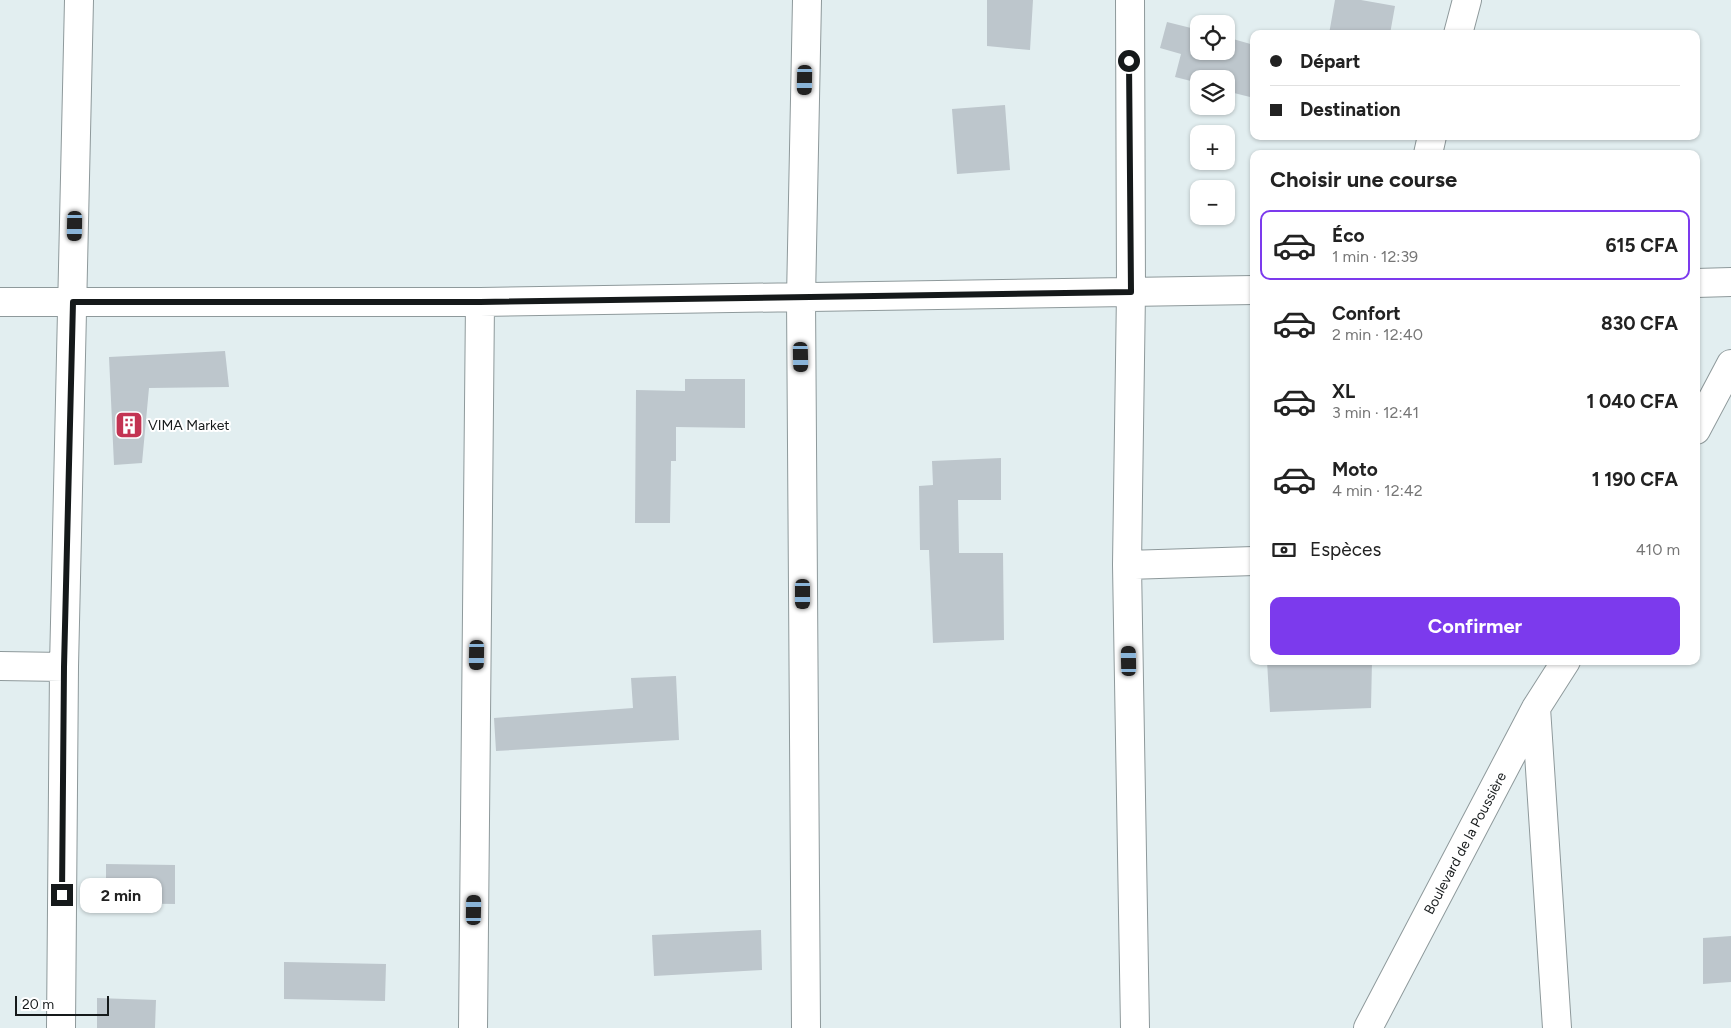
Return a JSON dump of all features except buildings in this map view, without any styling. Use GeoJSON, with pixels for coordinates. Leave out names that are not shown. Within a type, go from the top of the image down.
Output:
{"type":"FeatureCollection","features":[{"type":"Feature","properties":{"kind":"street"},"geometry":{"type":"LineString","coordinates":[[61,1028],[64,667],[79,0]]}},
{"type":"Feature","properties":{"kind":"street"},"geometry":{"type":"LineString","coordinates":[[806,1028],[801,298],[807,0]]}},
{"type":"Feature","properties":{"kind":"street"},"geometry":{"type":"LineString","coordinates":[[1130,0],[1131,292],[1127,564],[1135,1028]]}},
{"type":"Feature","properties":{"kind":"street"},"geometry":{"type":"LineString","coordinates":[[1459,30],[1467,0]]}},
{"type":"Feature","properties":{"kind":"street"},"geometry":{"type":"LineString","coordinates":[[1700,283],[1731,282]]}},
{"type":"Feature","properties":{"kind":"street"},"geometry":{"type":"LineString","coordinates":[[0,302],[480,302],[1250,290]]}},
{"type":"Feature","properties":{"kind":"street"},"geometry":{"type":"LineString","coordinates":[[473,1028],[480,302]]}},
{"type":"Feature","properties":{"kind":"street"},"geometry":{"type":"LineString","coordinates":[[1700,422],[1731,364]]}},
{"type":"Feature","properties":{"kind":"street"},"geometry":{"type":"LineString","coordinates":[[1127,564],[1250,561]]}},
{"type":"Feature","properties":{"kind":"street","name":"Boulevard de la Poussière"},"geometry":{"type":"LineString","coordinates":[[1368,1028],[1536,708],[1563,665]]}},
{"type":"Feature","properties":{"kind":"street"},"geometry":{"type":"LineString","coordinates":[[0,666],[64,667]]}},
{"type":"Feature","properties":{"kind":"street"},"geometry":{"type":"LineString","coordinates":[[1536,708],[1558,1028]]}},
{"type":"Feature","properties":{"kind":"place","name":"VIMA Market"},"geometry":{"type":"Point","coordinates":[129,425]}},
{"type":"Feature","properties":{"kind":"route"},"geometry":{"type":"LineString","coordinates":[[62,895],[64,667],[73,302],[480,302],[1131,292],[1129,61]]}}]}
